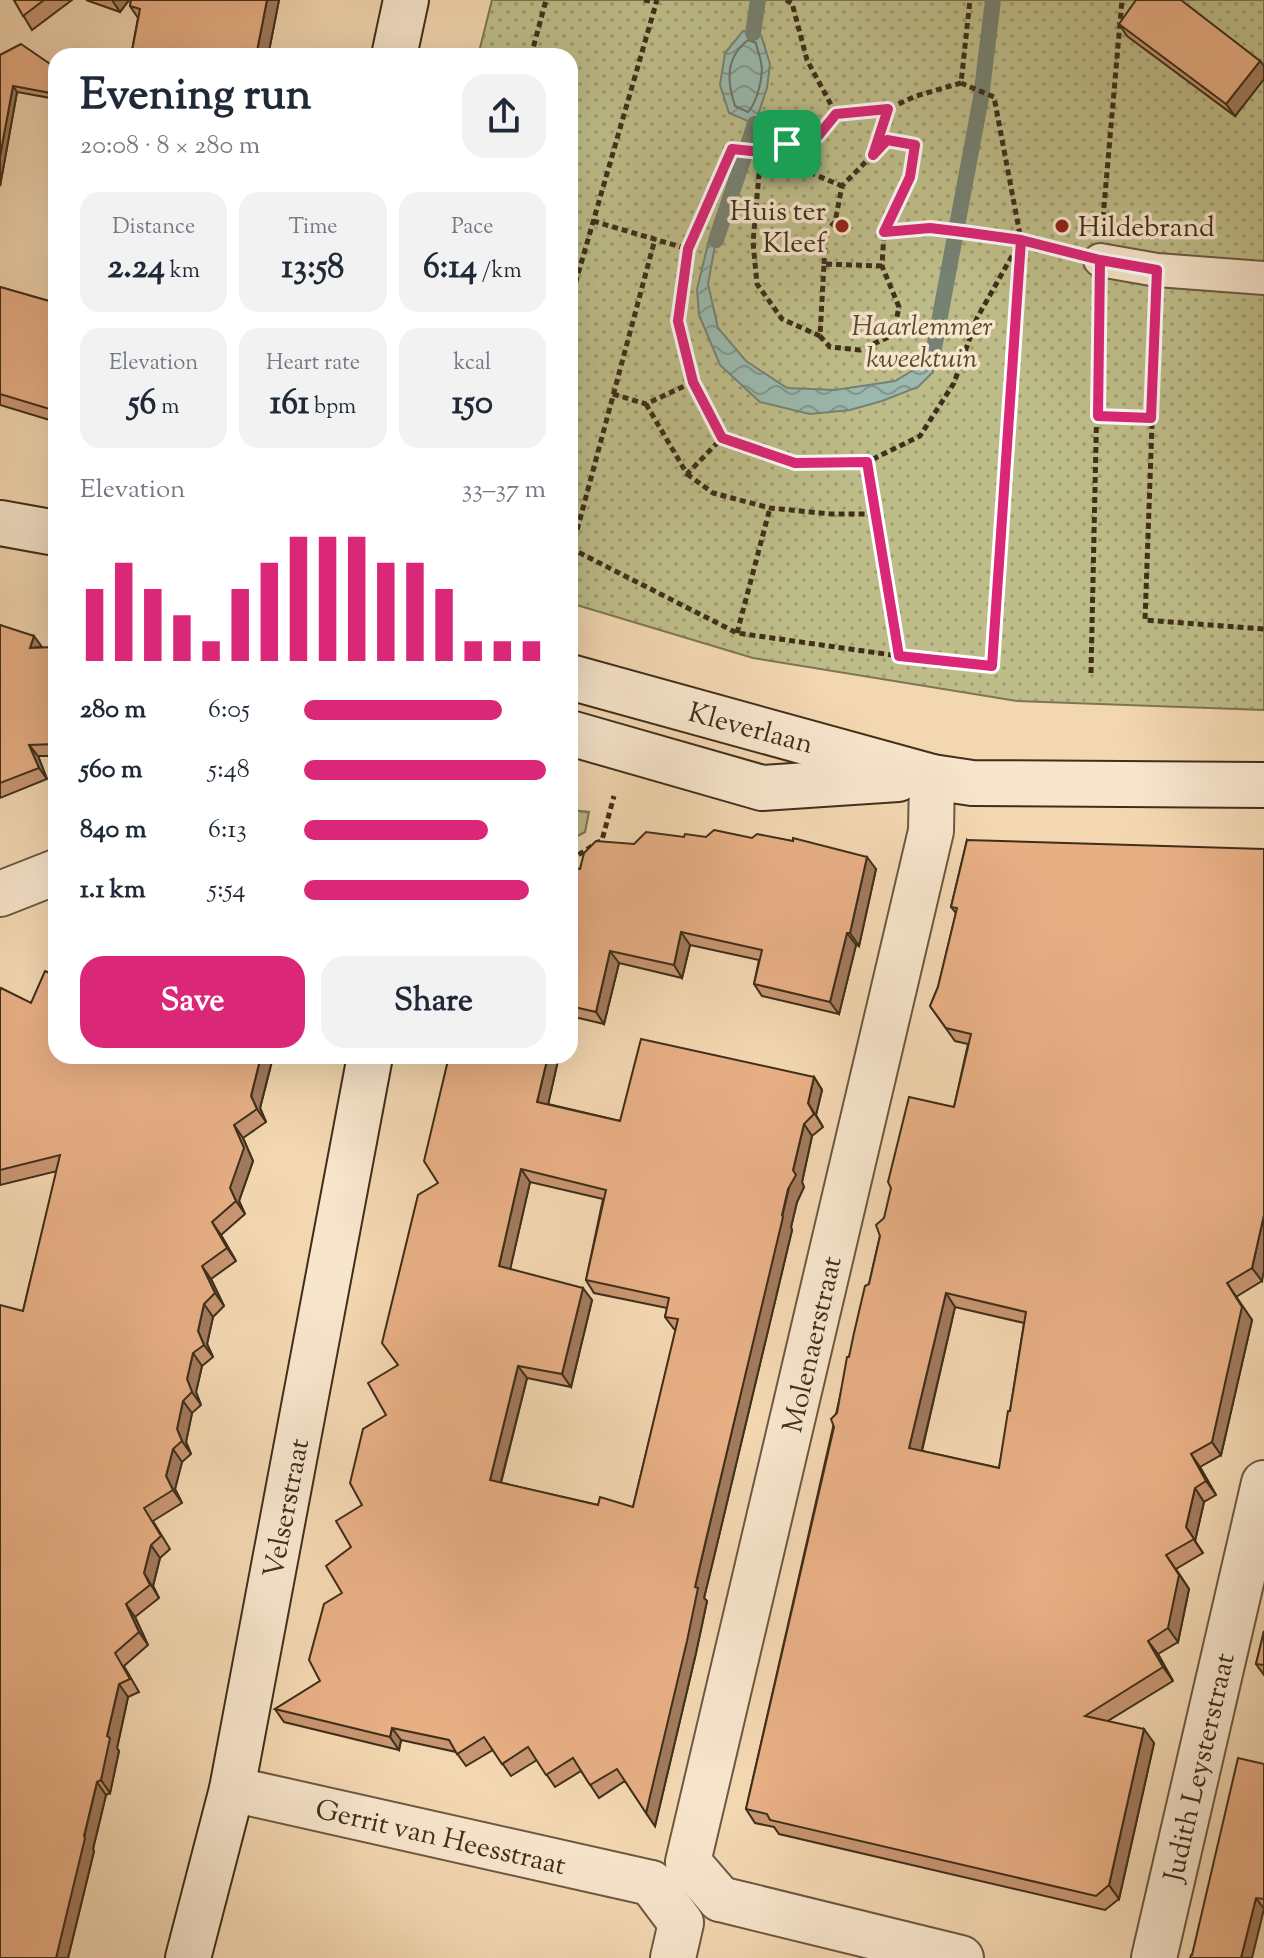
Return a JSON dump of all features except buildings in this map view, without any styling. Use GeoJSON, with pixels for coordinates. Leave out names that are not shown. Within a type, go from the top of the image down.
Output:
{"type":"FeatureCollection","features":[{"type":"Feature","properties":{"kind":"street"},"geometry":{"type":"LineString","coordinates":[[396,48],[406,0]]}},
{"type":"Feature","properties":{"kind":"street"},"geometry":{"type":"LineString","coordinates":[[5,525],[48,532]]}},
{"type":"Feature","properties":{"kind":"street"},"geometry":{"type":"LineString","coordinates":[[5,525],[48,546]]}},
{"type":"Feature","properties":{"kind":"street","name":"Kleverlaan"},"geometry":{"type":"LineString","coordinates":[[578,679],[932,777],[972,783],[1264,785]]}},
{"type":"Feature","properties":{"kind":"street","name":"Kleverlaan"},"geometry":{"type":"LineString","coordinates":[[578,735],[762,788],[932,777]]}},
{"type":"Feature","properties":{"kind":"street","name":"Molenaerstraat"},"geometry":{"type":"LineString","coordinates":[[688,1862],[931,831],[932,777]]}},
{"type":"Feature","properties":{"kind":"street"},"geometry":{"type":"LineString","coordinates":[[0,894],[48,875]]}},
{"type":"Feature","properties":{"kind":"street","name":"Velserstraat"},"geometry":{"type":"LineString","coordinates":[[188,1958],[232,1789],[368,1064]]}},
{"type":"Feature","properties":{"kind":"street","name":"Judith Leysterstraat"},"geometry":{"type":"LineString","coordinates":[[1154,1958],[1264,1483]]}},
{"type":"Feature","properties":{"kind":"street","name":"Gerrit van Heesstraat"},"geometry":{"type":"LineString","coordinates":[[232,1789],[651,1883]]}},
{"type":"Feature","properties":{"kind":"street"},"geometry":{"type":"LineString","coordinates":[[720,1899],[677,1940],[651,1883],[688,1862],[720,1899],[961,1958]]}},
{"type":"Feature","properties":{"kind":"lane"},"geometry":{"type":"LineString","coordinates":[[1100,260],[1157,270],[1264,278]]}},
{"type":"Feature","properties":{"kind":"path"},"geometry":{"type":"LineString","coordinates":[[533,48],[546,0]]}},
{"type":"Feature","properties":{"kind":"path"},"geometry":{"type":"LineString","coordinates":[[578,274],[657,1],[644,0]]}},
{"type":"Feature","properties":{"kind":"path"},"geometry":{"type":"LineString","coordinates":[[786,0],[792,3],[807,60],[836,114]]}},
{"type":"Feature","properties":{"kind":"path"},"geometry":{"type":"LineString","coordinates":[[961,83],[970,0]]}},
{"type":"Feature","properties":{"kind":"path"},"geometry":{"type":"LineString","coordinates":[[1091,673],[1100,260],[1122,0]]}},
{"type":"Feature","properties":{"kind":"path"},"geometry":{"type":"LineString","coordinates":[[578,552],[737,633],[992,666],[1021,240],[994,97],[961,83],[916,96],[888,109],[836,114],[818,136],[761,152]]}},
{"type":"Feature","properties":{"kind":"path"},"geometry":{"type":"LineString","coordinates":[[873,155],[888,109]]}},
{"type":"Feature","properties":{"kind":"path"},"geometry":{"type":"LineString","coordinates":[[761,152],[753,242],[757,284],[782,319],[820,336],[830,347],[860,350],[893,335],[899,307],[882,266],[884,232],[910,177],[915,145],[887,140],[842,186],[835,222],[826,231],[820,336]]}},
{"type":"Feature","properties":{"kind":"path"},"geometry":{"type":"LineString","coordinates":[[842,186],[761,152],[732,149],[688,249],[678,321],[693,382],[722,438],[795,463],[867,462],[920,436],[954,383],[977,318],[1021,240]]}},
{"type":"Feature","properties":{"kind":"path"},"geometry":{"type":"LineString","coordinates":[[593,221],[688,249]]}},
{"type":"Feature","properties":{"kind":"path"},"geometry":{"type":"LineString","coordinates":[[884,232],[930,228],[949,230],[1021,240],[1100,260]]}},
{"type":"Feature","properties":{"kind":"path"},"geometry":{"type":"LineString","coordinates":[[578,522],[655,239]]}},
{"type":"Feature","properties":{"kind":"path"},"geometry":{"type":"LineString","coordinates":[[824,264],[882,266]]}},
{"type":"Feature","properties":{"kind":"path"},"geometry":{"type":"LineString","coordinates":[[1157,270],[1145,620],[1264,629]]}},
{"type":"Feature","properties":{"kind":"path"},"geometry":{"type":"LineString","coordinates":[[613,394],[646,404],[693,382]]}},
{"type":"Feature","properties":{"kind":"path"},"geometry":{"type":"LineString","coordinates":[[646,404],[687,474],[713,493],[770,508],[831,514],[876,514]]}},
{"type":"Feature","properties":{"kind":"path"},"geometry":{"type":"LineString","coordinates":[[1098,416],[1151,418]]}},
{"type":"Feature","properties":{"kind":"path"},"geometry":{"type":"LineString","coordinates":[[687,474],[722,438]]}},
{"type":"Feature","properties":{"kind":"path"},"geometry":{"type":"LineString","coordinates":[[867,462],[899,656]]}},
{"type":"Feature","properties":{"kind":"path"},"geometry":{"type":"LineString","coordinates":[[737,633],[770,508]]}},
{"type":"Feature","properties":{"kind":"path"},"geometry":{"type":"LineString","coordinates":[[578,855],[602,840],[628,750]]}},
{"type":"Feature","properties":{"kind":"green space","name":"Haarlemmer kweektuin"},"geometry":{"type":"Polygon","coordinates":[[[492,0],[1264,0],[1264,710],[1017,701],[753,658],[578,605],[578,48],[480,48],[492,0]]]}},
{"type":"Feature","properties":{"kind":"green space"},"geometry":{"type":"Polygon","coordinates":[[[578,811],[589,812],[585,832],[578,836],[578,811]]]}},
{"type":"Feature","properties":{"kind":"water"},"geometry":{"type":"Polygon","coordinates":[[[743,31],[761,35],[770,64],[767,88],[755,124],[729,113],[720,85],[725,53],[743,31]]]}},
{"type":"Feature","properties":{"kind":"water"},"geometry":{"type":"Polygon","coordinates":[[[709,240],[716,240],[708,284],[718,328],[746,361],[787,388],[835,390],[895,381],[932,359],[933,372],[918,387],[850,410],[810,414],[760,402],[720,365],[699,315],[697,289],[709,240]]]}},
{"type":"Feature","properties":{"kind":"waterway"},"geometry":{"type":"LineString","coordinates":[[753,33],[758,0]]}},
{"type":"Feature","properties":{"kind":"waterway"},"geometry":{"type":"LineString","coordinates":[[932,359],[981,98],[993,0]]}},
{"type":"Feature","properties":{"kind":"waterway"},"geometry":{"type":"LineString","coordinates":[[716,240],[755,124]]}},
{"type":"Feature","properties":{"kind":"place","name":"Huis ter Kleef"},"geometry":{"type":"Point","coordinates":[842,226]}},
{"type":"Feature","properties":{"kind":"place","name":"Hildebrand"},"geometry":{"type":"Point","coordinates":[1062,226]}},
{"type":"Feature","properties":{"kind":"route"},"geometry":{"type":"LineString","coordinates":[[787,144],[761,152],[732,149],[688,249],[678,321],[693,382],[722,438],[795,463],[867,462],[899,656],[992,666],[1021,240],[1100,260],[1098,416],[1151,418],[1157,270],[1100,260],[1021,240],[930,228],[884,232],[910,177],[915,145],[887,140],[873,155],[888,109],[836,114],[818,136],[787,144]]}}]}
